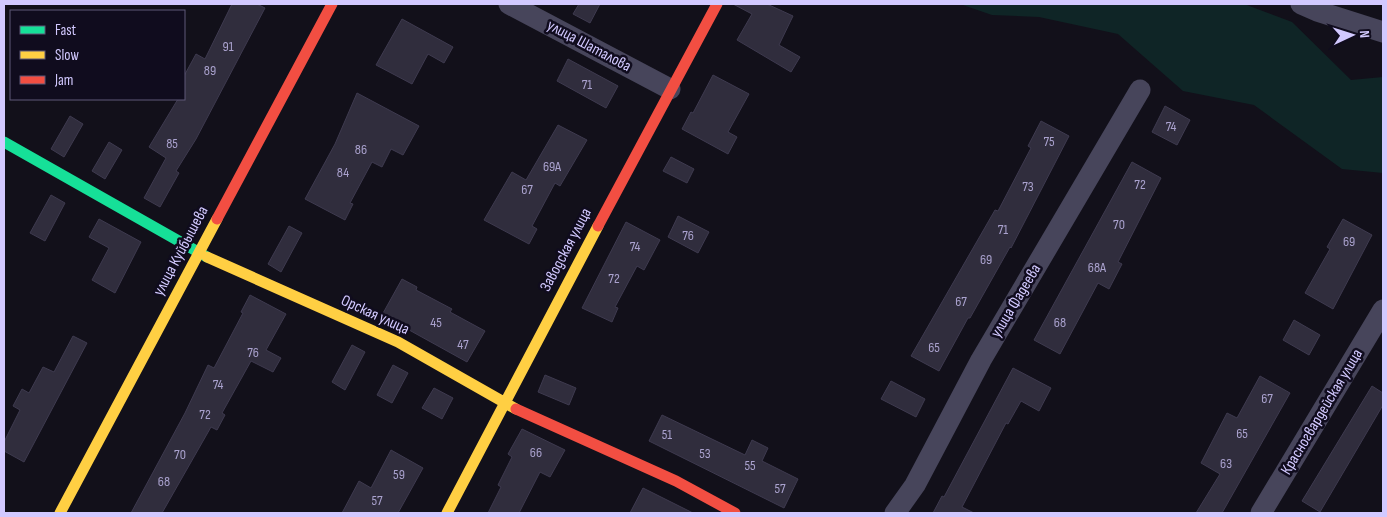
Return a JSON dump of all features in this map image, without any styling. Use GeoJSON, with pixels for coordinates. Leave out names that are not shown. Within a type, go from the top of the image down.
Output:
{"type":"FeatureCollection","features":[{"type":"Feature","properties":{"kind":"street","name":"улица Куйбышева"},"geometry":{"type":"LineString","coordinates":[[60,513],[332,4]]}},
{"type":"Feature","properties":{"kind":"street","name":"улица Шаталова"},"geometry":{"type":"LineString","coordinates":[[509,4],[670,89]]}},
{"type":"Feature","properties":{"kind":"street","name":"Заводская улица"},"geometry":{"type":"LineString","coordinates":[[447,513],[503,403],[717,4]]}},
{"type":"Feature","properties":{"kind":"street"},"geometry":{"type":"LineString","coordinates":[[1301,4],[1316,11],[1383,32]]}},
{"type":"Feature","properties":{"kind":"street","name":"улица Фадеева"},"geometry":{"type":"LineString","coordinates":[[895,513],[915,485],[980,360],[1140,90]]}},
{"type":"Feature","properties":{"kind":"street","name":"Орская улица"},"geometry":{"type":"LineString","coordinates":[[4,142],[198,253],[398,342],[503,403],[676,481],[735,513]]}},
{"type":"Feature","properties":{"kind":"street","name":"Красногвардейская улица"},"geometry":{"type":"LineString","coordinates":[[1261,513],[1383,310]]}},
{"type":"Feature","properties":{"kind":"green space"},"geometry":{"type":"Polygon","coordinates":[[[960,4],[1244,4],[1292,22],[1351,80],[1383,77],[1383,173],[1342,169],[1254,105],[1183,91],[1118,34],[1039,17],[992,15],[960,4]]]}},
{"type":"Feature","properties":{"kind":"building"},"geometry":{"type":"Polygon","coordinates":[[[232,4],[257,4],[265,8],[196,139],[176,171],[179,173],[160,207],[144,198],[166,158],[149,147],[177,100],[185,100],[185,74],[196,54],[205,59],[232,4]]]}},
{"type":"Feature","properties":{"kind":"building"},"geometry":{"type":"Polygon","coordinates":[[[579,4],[600,4],[590,23],[573,14],[579,4]]]}},
{"type":"Feature","properties":{"kind":"building"},"geometry":{"type":"Polygon","coordinates":[[[733,4],[767,4],[793,16],[779,45],[800,57],[791,72],[737,40],[752,14],[733,4]]]}},
{"type":"Feature","properties":{"kind":"building"},"geometry":{"type":"Polygon","coordinates":[[[402,19],[453,47],[444,63],[428,54],[412,84],[376,65],[402,19]]]}},
{"type":"Feature","properties":{"kind":"building"},"geometry":{"type":"Polygon","coordinates":[[[568,59],[618,86],[606,108],[557,81],[568,59]]]}},
{"type":"Feature","properties":{"kind":"building"},"geometry":{"type":"Polygon","coordinates":[[[713,75],[749,94],[728,132],[737,137],[728,154],[682,129],[691,112],[693,113],[713,75]]]}},
{"type":"Feature","properties":{"kind":"building"},"geometry":{"type":"Polygon","coordinates":[[[357,93],[419,126],[403,155],[391,149],[382,167],[372,162],[350,203],[353,204],[345,220],[305,199],[335,144],[357,93]]]}},
{"type":"Feature","properties":{"kind":"building"},"geometry":{"type":"Polygon","coordinates":[[[1165,106],[1190,120],[1177,145],[1152,132],[1165,106]]]}},
{"type":"Feature","properties":{"kind":"building"},"geometry":{"type":"Polygon","coordinates":[[[70,116],[83,124],[64,157],[51,149],[70,116]]]}},
{"type":"Feature","properties":{"kind":"building"},"geometry":{"type":"Polygon","coordinates":[[[1041,121],[1069,136],[1011,248],[970,318],[968,318],[939,371],[911,356],[995,210],[998,211],[1031,148],[1028,146],[1041,121]]]}},
{"type":"Feature","properties":{"kind":"building"},"geometry":{"type":"Polygon","coordinates":[[[558,125],[587,140],[560,186],[555,183],[532,226],[537,229],[529,244],[484,220],[512,172],[526,180],[558,125]]]}},
{"type":"Feature","properties":{"kind":"building"},"geometry":{"type":"Polygon","coordinates":[[[109,142],[122,150],[105,179],[92,171],[109,142]]]}},
{"type":"Feature","properties":{"kind":"building"},"geometry":{"type":"Polygon","coordinates":[[[671,157],[694,169],[687,183],[663,171],[671,157]]]}},
{"type":"Feature","properties":{"kind":"building"},"geometry":{"type":"Polygon","coordinates":[[[1132,162],[1161,178],[1118,262],[1122,264],[1109,289],[1098,283],[1060,354],[1034,340],[1132,162]]]}},
{"type":"Feature","properties":{"kind":"building"},"geometry":{"type":"Polygon","coordinates":[[[51,195],[65,203],[45,241],[30,233],[51,195]]]}},
{"type":"Feature","properties":{"kind":"building"},"geometry":{"type":"Polygon","coordinates":[[[678,216],[709,232],[698,253],[668,237],[678,216]]]}},
{"type":"Feature","properties":{"kind":"building"},"geometry":{"type":"Polygon","coordinates":[[[99,219],[141,242],[115,293],[92,280],[109,248],[89,237],[99,219]]]}},
{"type":"Feature","properties":{"kind":"building"},"geometry":{"type":"Polygon","coordinates":[[[1343,219],[1372,235],[1333,309],[1305,293],[1330,249],[1327,247],[1343,219]]]}},
{"type":"Feature","properties":{"kind":"building"},"geometry":{"type":"Polygon","coordinates":[[[626,222],[660,240],[644,270],[637,266],[615,307],[618,308],[612,322],[582,308],[626,222]]]}},
{"type":"Feature","properties":{"kind":"building"},"geometry":{"type":"Polygon","coordinates":[[[289,226],[302,233],[281,272],[268,264],[289,226]]]}},
{"type":"Feature","properties":{"kind":"building"},"geometry":{"type":"Polygon","coordinates":[[[402,279],[417,287],[416,290],[452,309],[450,312],[485,331],[467,362],[382,315],[402,279]]]}},
{"type":"Feature","properties":{"kind":"building"},"geometry":{"type":"Polygon","coordinates":[[[250,295],[286,314],[266,350],[281,358],[273,372],[251,361],[222,413],[225,415],[217,430],[211,427],[162,513],[131,513],[185,413],[208,365],[214,368],[243,313],[241,312],[250,295]]]}},
{"type":"Feature","properties":{"kind":"building"},"geometry":{"type":"Polygon","coordinates":[[[1294,320],[1320,335],[1309,355],[1283,340],[1294,320]]]}},
{"type":"Feature","properties":{"kind":"building"},"geometry":{"type":"Polygon","coordinates":[[[73,336],[87,343],[24,462],[4,451],[4,442],[20,410],[13,406],[22,389],[29,393],[43,367],[54,372],[73,336]]]}},
{"type":"Feature","properties":{"kind":"building"},"geometry":{"type":"Polygon","coordinates":[[[352,345],[365,352],[345,390],[332,382],[352,345]]]}},
{"type":"Feature","properties":{"kind":"building"},"geometry":{"type":"Polygon","coordinates":[[[393,365],[408,373],[392,403],[377,395],[393,365]]]}},
{"type":"Feature","properties":{"kind":"building"},"geometry":{"type":"Polygon","coordinates":[[[1013,368],[1051,388],[1039,411],[1021,401],[1008,424],[1006,423],[962,507],[974,513],[933,513],[942,496],[944,497],[1013,368]]]}},
{"type":"Feature","properties":{"kind":"building"},"geometry":{"type":"Polygon","coordinates":[[[545,375],[576,388],[569,405],[538,392],[545,375]]]}},
{"type":"Feature","properties":{"kind":"building"},"geometry":{"type":"Polygon","coordinates":[[[1260,376],[1290,393],[1222,513],[1196,513],[1220,474],[1201,463],[1227,413],[1237,418],[1260,376]]]}},
{"type":"Feature","properties":{"kind":"building"},"geometry":{"type":"Polygon","coordinates":[[[891,381],[925,399],[916,417],[881,399],[891,381]]]}},
{"type":"Feature","properties":{"kind":"building"},"geometry":{"type":"Polygon","coordinates":[[[1372,386],[1383,393],[1383,405],[1320,512],[1302,501],[1372,386]]]}},
{"type":"Feature","properties":{"kind":"building"},"geometry":{"type":"Polygon","coordinates":[[[434,388],[453,398],[442,419],[422,408],[434,388]]]}},
{"type":"Feature","properties":{"kind":"building"},"geometry":{"type":"Polygon","coordinates":[[[662,415],[745,455],[752,440],[768,448],[762,461],[798,479],[784,508],[649,441],[662,415]]]}},
{"type":"Feature","properties":{"kind":"building"},"geometry":{"type":"Polygon","coordinates":[[[522,429],[565,450],[550,477],[540,472],[519,513],[488,513],[501,487],[498,485],[512,457],[508,454],[522,429]]]}},
{"type":"Feature","properties":{"kind":"building"},"geometry":{"type":"Polygon","coordinates":[[[391,450],[423,468],[398,513],[342,513],[359,481],[371,488],[391,450]]]}},
{"type":"Feature","properties":{"kind":"building"},"geometry":{"type":"Polygon","coordinates":[[[643,488],[693,513],[630,513],[643,488]]]}},
{"type":"Feature","properties":{"kind":"traffic: fast"},"geometry":{"type":"LineString","coordinates":[[4,142],[207,257]]}},
{"type":"Feature","properties":{"kind":"traffic: slow"},"geometry":{"type":"LineString","coordinates":[[60,513],[217,219]]}},
{"type":"Feature","properties":{"kind":"traffic: slow"},"geometry":{"type":"LineString","coordinates":[[447,513],[598,226]]}},
{"type":"Feature","properties":{"kind":"traffic: slow"},"geometry":{"type":"LineString","coordinates":[[207,257],[398,342],[516,409]]}},
{"type":"Feature","properties":{"kind":"traffic: jam"},"geometry":{"type":"LineString","coordinates":[[217,219],[332,4]]}},
{"type":"Feature","properties":{"kind":"traffic: jam"},"geometry":{"type":"LineString","coordinates":[[598,226],[717,4]]}},
{"type":"Feature","properties":{"kind":"traffic: jam"},"geometry":{"type":"LineString","coordinates":[[516,409],[676,481],[735,513]]}}]}
